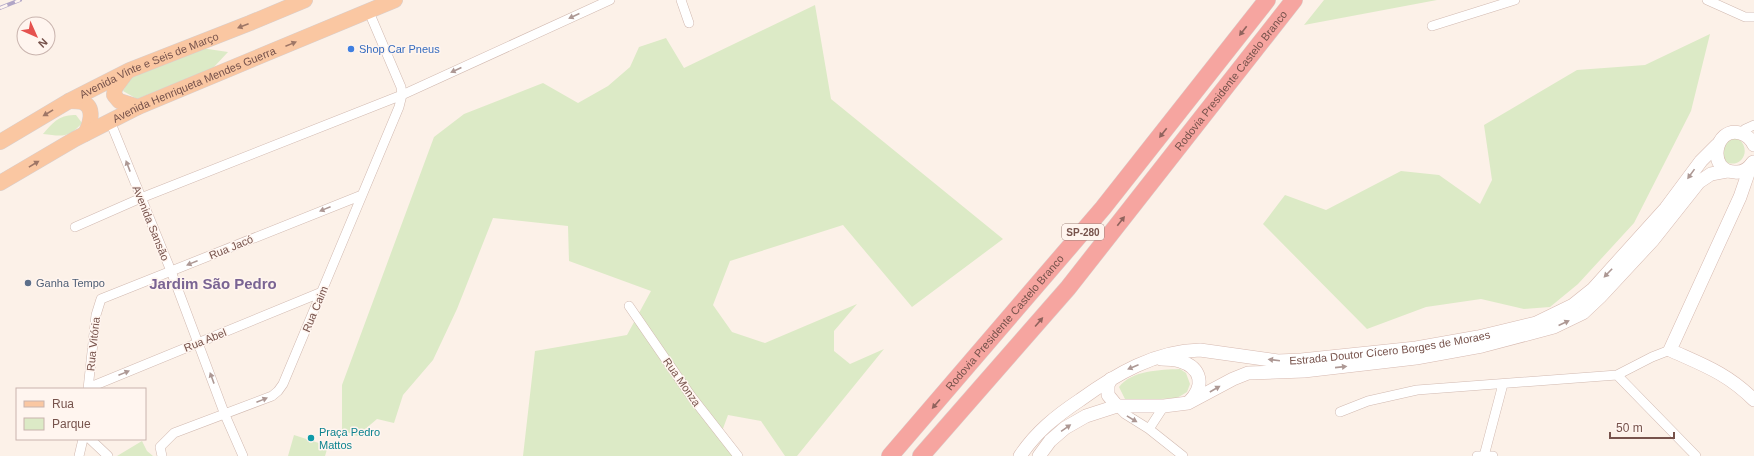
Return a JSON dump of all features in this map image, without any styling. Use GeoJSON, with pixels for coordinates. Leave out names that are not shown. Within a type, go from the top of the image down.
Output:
{"type":"FeatureCollection","features":[{"type":"Feature","properties":{"kind":"highway","name":"Rodovia Presidente Castelo Branco"},"geometry":{"type":"LineString","coordinates":[[890,456],[1002,328],[1103,208],[1267,0]]}},
{"type":"Feature","properties":{"kind":"highway","name":"Rodovia Presidente Castelo Branco"},"geometry":{"type":"LineString","coordinates":[[921,456],[1068,288],[1294,0]]}},
{"type":"Feature","properties":{"kind":"highway"},"geometry":{"type":"LineString","coordinates":[[935,456],[982,401],[1024,340]]}},
{"type":"Feature","properties":{"kind":"main road","name":"Avenida Vinte e Seis de Março"},"geometry":{"type":"LineString","coordinates":[[0,142],[69,101],[130,70],[305,0]]}},
{"type":"Feature","properties":{"kind":"main road","name":"Avenida Henriqueta Mendes Guerra"},"geometry":{"type":"LineString","coordinates":[[0,183],[86,134],[138,107],[396,0]]}},
{"type":"Feature","properties":{"kind":"main road"},"geometry":{"type":"LineString","coordinates":[[130,70],[119,81],[115,88],[114,95],[119,101],[138,107]]}},
{"type":"Feature","properties":{"kind":"main road"},"geometry":{"type":"LineString","coordinates":[[69,101],[82,102],[90,109],[91,119],[86,134]]}},
{"type":"Feature","properties":{"kind":"street"},"geometry":{"type":"LineString","coordinates":[[74,227],[141,198],[402,95],[610,0]]}},
{"type":"Feature","properties":{"kind":"street"},"geometry":{"type":"LineString","coordinates":[[681,0],[689,23]]}},
{"type":"Feature","properties":{"kind":"street"},"geometry":{"type":"LineString","coordinates":[[1432,26],[1515,0]]}},
{"type":"Feature","properties":{"kind":"street"},"geometry":{"type":"LineString","coordinates":[[1707,0],[1745,17],[1754,17]]}},
{"type":"Feature","properties":{"kind":"street"},"geometry":{"type":"LineString","coordinates":[[369,12],[401,87],[402,95]]}},
{"type":"Feature","properties":{"kind":"street","name":"Rua Caim"},"geometry":{"type":"LineString","coordinates":[[162,456],[160,447],[168,437],[174,433],[272,396],[281,388],[400,107],[402,95]]}},
{"type":"Feature","properties":{"kind":"street","name":"Avenida Sansão"},"geometry":{"type":"LineString","coordinates":[[110,121],[171,271],[225,414],[243,456]]}},
{"type":"Feature","properties":{"kind":"street"},"geometry":{"type":"LineString","coordinates":[[1754,125],[1745,129],[1743,134],[1748,137],[1754,145]]}},
{"type":"Feature","properties":{"kind":"street","name":"Estrada Doutor Cícero Borges de Moraes"},"geometry":{"type":"LineString","coordinates":[[1020,456],[1035,435],[1045,426],[1111,379],[1127,369],[1180,352],[1200,350],[1278,361],[1301,360],[1416,348],[1478,337],[1536,324],[1572,305],[1592,289],[1666,208],[1701,161],[1721,140],[1731,133],[1743,134]]}},
{"type":"Feature","properties":{"kind":"street"},"geometry":{"type":"LineString","coordinates":[[1717,145],[1716,157],[1722,167],[1728,171],[1740,197]]}},
{"type":"Feature","properties":{"kind":"street"},"geometry":{"type":"LineString","coordinates":[[1340,412],[1368,401],[1417,390],[1616,375],[1652,357],[1670,350],[1740,197],[1752,163]]}},
{"type":"Feature","properties":{"kind":"street","name":"Estrada Doutor Cícero Borges de Moraes"},"geometry":{"type":"LineString","coordinates":[[1039,456],[1050,441],[1064,428],[1086,416],[1117,406],[1164,406],[1188,403],[1233,379],[1248,373],[1304,371],[1416,358],[1482,346],[1560,325],[1583,313],[1600,297],[1653,240],[1699,182],[1711,174],[1728,171],[1741,172],[1752,163]]}},
{"type":"Feature","properties":{"kind":"street","name":"Rua Jacó"},"geometry":{"type":"LineString","coordinates":[[101,299],[362,195]]}},
{"type":"Feature","properties":{"kind":"street","name":"Rua Abel"},"geometry":{"type":"LineString","coordinates":[[88,388],[322,292]]}},
{"type":"Feature","properties":{"kind":"street","name":"Rua Vitória"},"geometry":{"type":"LineString","coordinates":[[88,388],[96,315],[101,299]]}},
{"type":"Feature","properties":{"kind":"street","name":"Rua Monza"},"geometry":{"type":"LineString","coordinates":[[629,306],[691,396],[738,456]]}},
{"type":"Feature","properties":{"kind":"street"},"geometry":{"type":"LineString","coordinates":[[1670,350],[1712,368],[1730,379],[1754,400]]}},
{"type":"Feature","properties":{"kind":"street"},"geometry":{"type":"LineString","coordinates":[[1158,358],[1178,360],[1196,371],[1198,376],[1198,392],[1188,403]]}},
{"type":"Feature","properties":{"kind":"street"},"geometry":{"type":"LineString","coordinates":[[1616,375],[1696,456]]}},
{"type":"Feature","properties":{"kind":"street"},"geometry":{"type":"LineString","coordinates":[[1111,379],[1108,385],[1108,395],[1117,406],[1125,414],[1149,429],[1183,456]]}},
{"type":"Feature","properties":{"kind":"street"},"geometry":{"type":"LineString","coordinates":[[1485,456],[1503,384]]}},
{"type":"Feature","properties":{"kind":"street"},"geometry":{"type":"LineString","coordinates":[[1149,429],[1164,406]]}},
{"type":"Feature","properties":{"kind":"street"},"geometry":{"type":"LineString","coordinates":[[78,456],[83,440]]}},
{"type":"Feature","properties":{"kind":"street"},"geometry":{"type":"LineString","coordinates":[[91,440],[108,456]]}},
{"type":"Feature","properties":{"kind":"green space"},"geometry":{"type":"Polygon","coordinates":[[[1324,0],[1437,0],[1304,25],[1324,0]]]}},
{"type":"Feature","properties":{"kind":"green space"},"geometry":{"type":"Polygon","coordinates":[[[815,5],[831,99],[1003,239],[912,307],[843,225],[730,261],[713,305],[732,332],[765,343],[857,304],[834,331],[834,351],[850,364],[884,349],[797,456],[785,456],[761,421],[728,415],[721,434],[733,456],[523,456],[535,351],[627,335],[651,291],[569,261],[568,226],[493,218],[457,309],[433,360],[403,395],[394,423],[377,419],[357,436],[342,430],[342,385],[434,137],[464,114],[543,83],[578,103],[608,86],[630,67],[639,47],[666,38],[684,68],[815,5]]]}},
{"type":"Feature","properties":{"kind":"green space"},"geometry":{"type":"Polygon","coordinates":[[[1710,34],[1691,111],[1634,223],[1578,284],[1550,307],[1524,309],[1481,299],[1426,307],[1367,329],[1263,224],[1285,195],[1326,210],[1401,171],[1439,175],[1480,204],[1492,180],[1484,125],[1577,70],[1645,65],[1710,34]]]}},
{"type":"Feature","properties":{"kind":"green space"},"geometry":{"type":"Polygon","coordinates":[[[201,48],[228,52],[213,68],[137,99],[123,91],[130,78],[201,48]]]}},
{"type":"Feature","properties":{"kind":"green space"},"geometry":{"type":"Polygon","coordinates":[[[76,115],[82,123],[73,132],[60,136],[43,134],[57,120],[65,116],[76,115]]]}},
{"type":"Feature","properties":{"kind":"green space"},"geometry":{"type":"Polygon","coordinates":[[[1726,139],[1739,139],[1743,144],[1745,153],[1740,161],[1731,164],[1725,162],[1719,146],[1726,139]]]}},
{"type":"Feature","properties":{"kind":"green space"},"geometry":{"type":"Polygon","coordinates":[[[1180,369],[1186,373],[1190,384],[1187,392],[1177,398],[1126,401],[1119,387],[1131,377],[1139,374],[1180,369]]]}},
{"type":"Feature","properties":{"kind":"green space"},"geometry":{"type":"Polygon","coordinates":[[[294,435],[328,446],[325,456],[288,456],[294,435]]]}},
{"type":"Feature","properties":{"kind":"green space"},"geometry":{"type":"Polygon","coordinates":[[[142,441],[147,451],[153,456],[117,456],[142,441]]]}},
{"type":"Feature","properties":{"kind":"railway"},"geometry":{"type":"LineString","coordinates":[[0,8],[20,0]]}},
{"type":"Feature","properties":{"kind":"place","name":"Shop Car Pneus"},"geometry":{"type":"Point","coordinates":[351,49]}},
{"type":"Feature","properties":{"kind":"place","name":"Ganha Tempo"},"geometry":{"type":"Point","coordinates":[28,283]}},
{"type":"Feature","properties":{"kind":"place","name":"Praça Pedro Mattos"},"geometry":{"type":"Point","coordinates":[311,438]}},
{"type":"Feature","properties":{"kind":"district","name":"Jardim São Pedro"},"geometry":{"type":"Point","coordinates":[213,284]}}]}
